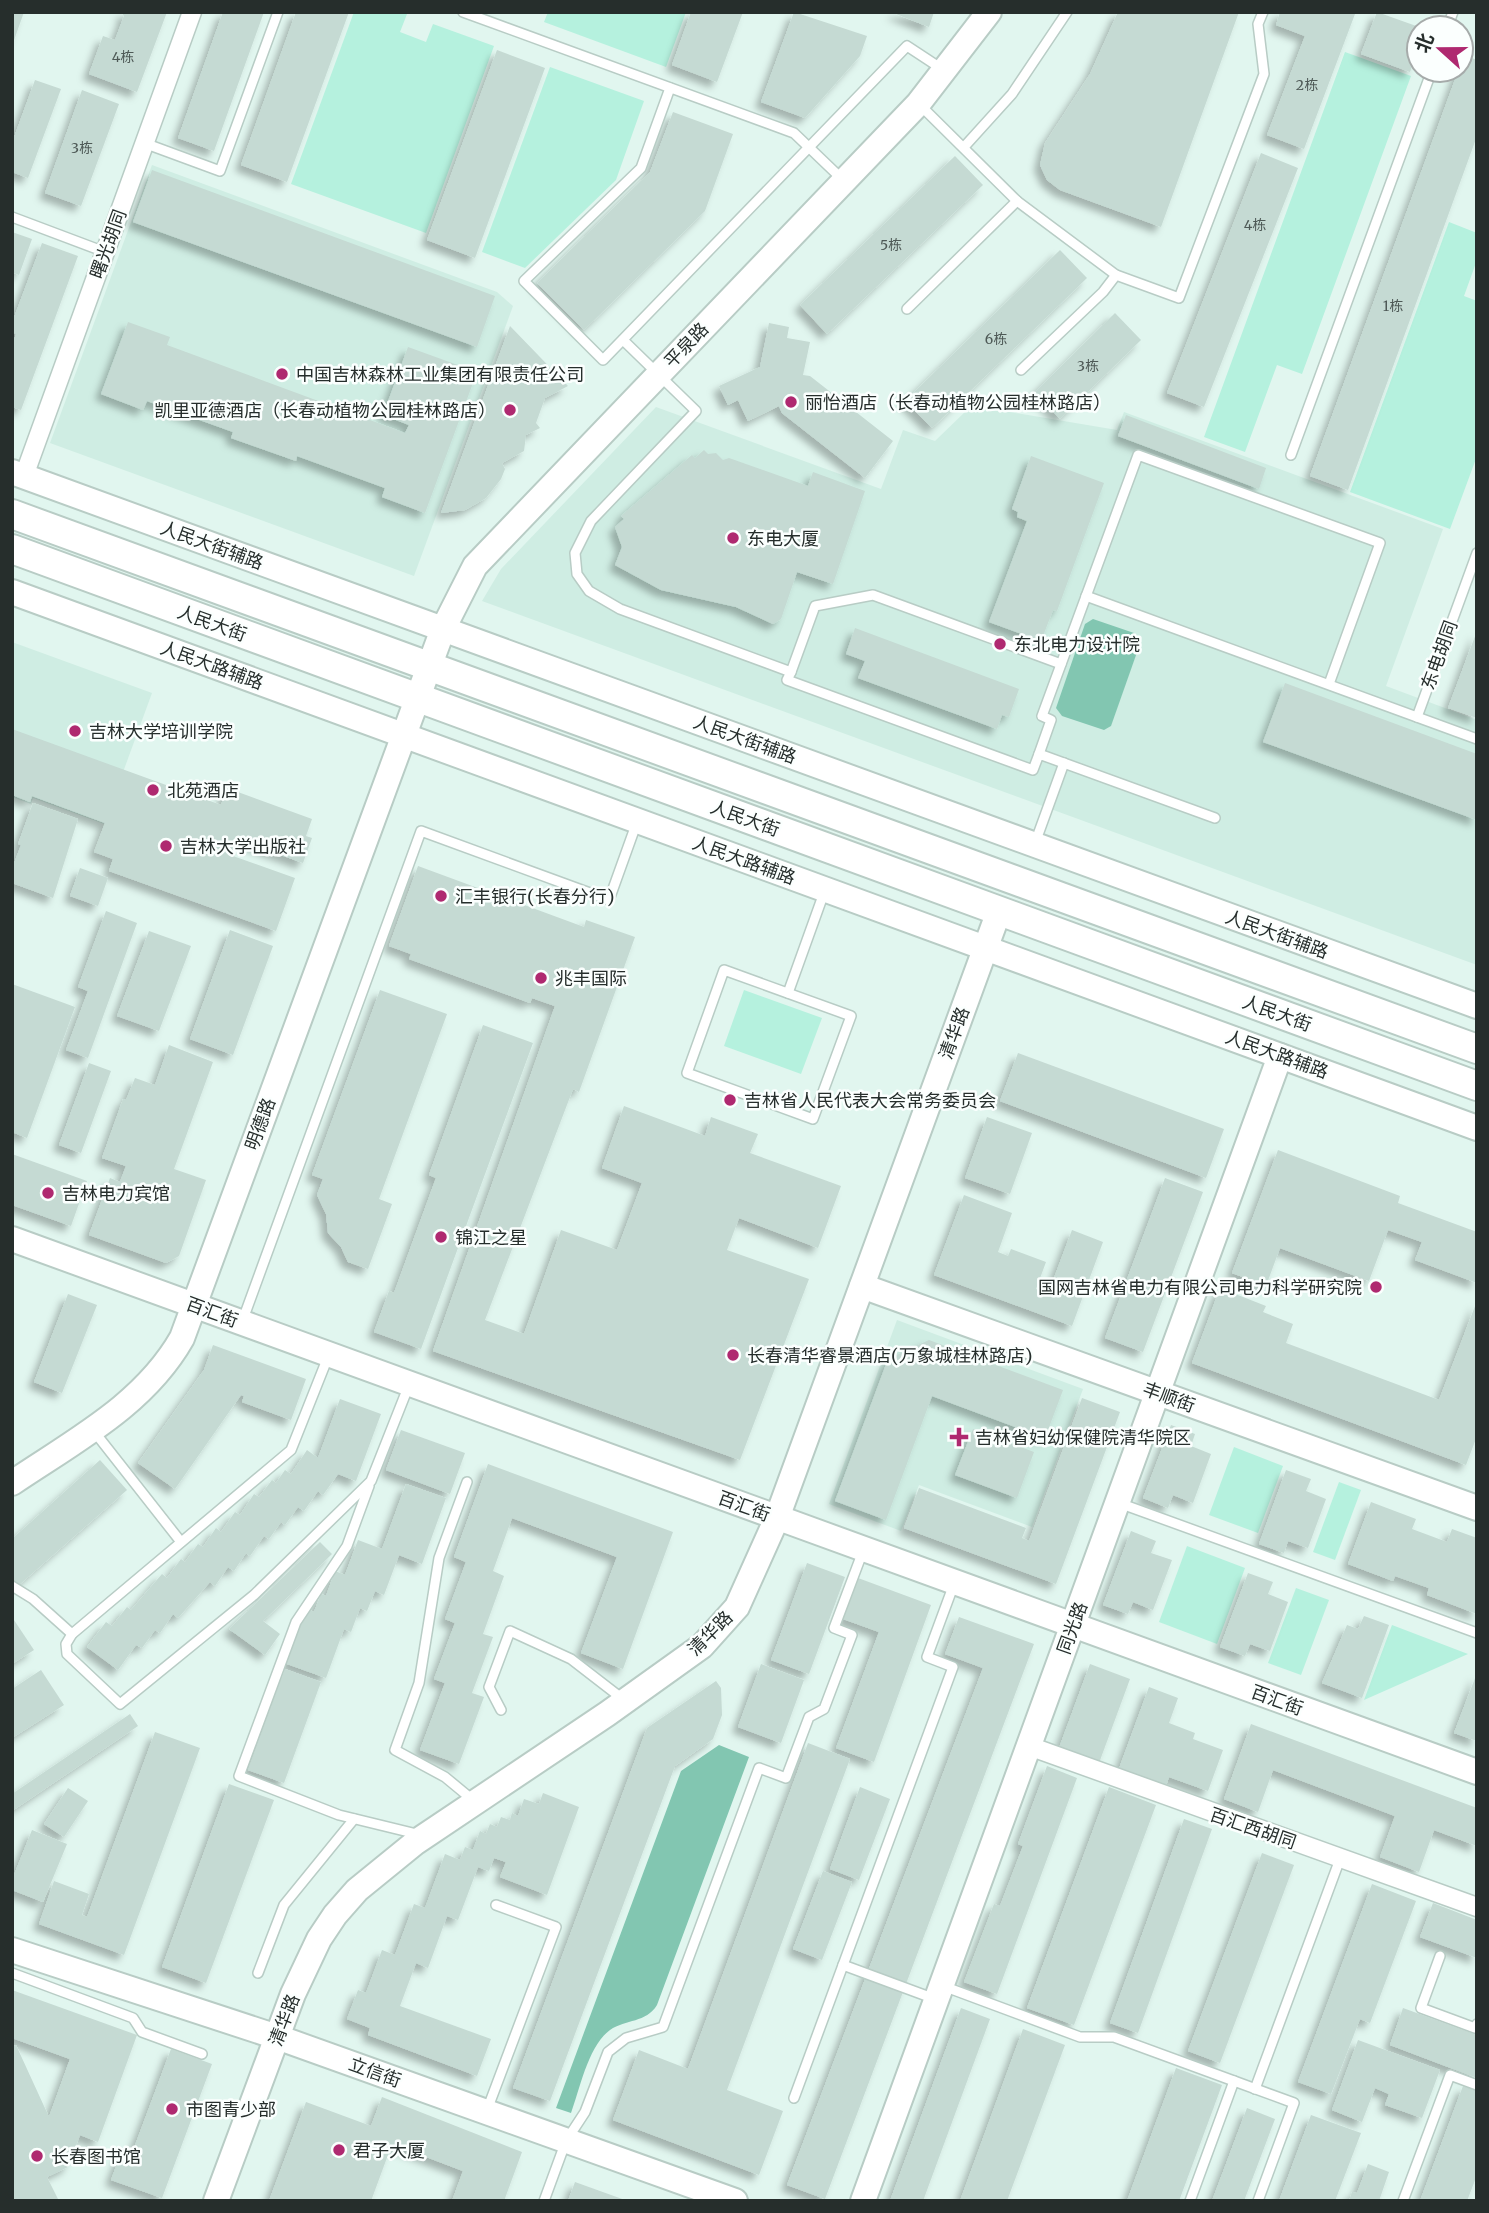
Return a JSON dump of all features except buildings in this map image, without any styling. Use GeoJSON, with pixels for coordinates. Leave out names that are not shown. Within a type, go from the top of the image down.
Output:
{"type":"FeatureCollection","features":[{"type":"Feature","properties":{"kind":"main road","name":"人民大街"},"geometry":{"type":"LineString","coordinates":[[12,514],[1477,1049]]}},
{"type":"Feature","properties":{"kind":"main road","name":"人民大街"},"geometry":{"type":"LineString","coordinates":[[12,549],[1477,1086]]}},
{"type":"Feature","properties":{"kind":"street","name":"曙光胡同"},"geometry":{"type":"LineString","coordinates":[[18,474],[105,251],[192,12]]}},
{"type":"Feature","properties":{"kind":"street","name":"平泉路"},"geometry":{"type":"LineString","coordinates":[[418,698],[443,629],[475,566],[918,104],[989,12]]}},
{"type":"Feature","properties":{"kind":"street","name":"人民大街辅路"},"geometry":{"type":"LineString","coordinates":[[18,474],[1477,1006]]}},
{"type":"Feature","properties":{"kind":"street","name":"人民大路辅路"},"geometry":{"type":"LineString","coordinates":[[12,592],[1477,1128]]}},
{"type":"Feature","properties":{"kind":"street","name":"明德路"},"geometry":{"type":"LineString","coordinates":[[12,1483],[126,1405],[153,1381],[182,1338],[418,698]]}},
{"type":"Feature","properties":{"kind":"street","name":"清华路"},"geometry":{"type":"LineString","coordinates":[[215,2201],[306,1965],[335,1915],[357,1890],[424,1836],[702,1646],[723,1625],[746,1590],[777,1518],[999,911]]}},
{"type":"Feature","properties":{"kind":"street","name":"同光路"},"geometry":{"type":"LineString","coordinates":[[863,2201],[1280,1056]]}},
{"type":"Feature","properties":{"kind":"street","name":"百汇街"},"geometry":{"type":"LineString","coordinates":[[12,1239],[1477,1772]]}},
{"type":"Feature","properties":{"kind":"street","name":"丰顺街"},"geometry":{"type":"LineString","coordinates":[[862,1286],[1477,1508]]}},
{"type":"Feature","properties":{"kind":"street","name":"百汇西胡同"},"geometry":{"type":"LineString","coordinates":[[1029,1746],[1477,1907]]}},
{"type":"Feature","properties":{"kind":"street","name":"立信街"},"geometry":{"type":"LineString","coordinates":[[12,1950],[277,2037],[735,2201]]}},
{"type":"Feature","properties":{"kind":"lane"},"geometry":{"type":"LineString","coordinates":[[145,143],[220,171],[278,12]]}},
{"type":"Feature","properties":{"kind":"lane"},"geometry":{"type":"LineString","coordinates":[[463,12],[794,133],[844,182]]}},
{"type":"Feature","properties":{"kind":"lane"},"geometry":{"type":"LineString","coordinates":[[964,148],[1027,75],[1067,12]]}},
{"type":"Feature","properties":{"kind":"lane"},"geometry":{"type":"LineString","coordinates":[[918,104],[1017,201],[1116,275],[1179,298],[1264,74],[1258,24],[1263,12]]}},
{"type":"Feature","properties":{"kind":"lane"},"geometry":{"type":"LineString","coordinates":[[670,88],[640,169],[524,281],[603,360],[907,46],[945,72]]}},
{"type":"Feature","properties":{"kind":"lane"},"geometry":{"type":"LineString","coordinates":[[1291,455],[1427,84]]}},
{"type":"Feature","properties":{"kind":"lane"},"geometry":{"type":"LineString","coordinates":[[907,309],[1017,201]]}},
{"type":"Feature","properties":{"kind":"lane"},"geometry":{"type":"LineString","coordinates":[[12,217],[105,251]]}},
{"type":"Feature","properties":{"kind":"lane"},"geometry":{"type":"LineString","coordinates":[[1021,370],[1103,292],[1116,275]]}},
{"type":"Feature","properties":{"kind":"lane"},"geometry":{"type":"LineString","coordinates":[[623,340],[696,411],[591,521],[575,553],[577,574],[589,591],[620,609],[791,672]]}},
{"type":"Feature","properties":{"kind":"lane"},"geometry":{"type":"LineString","coordinates":[[1061,664],[873,595],[815,606],[788,680],[1033,770],[1051,720],[1042,716],[1138,454],[1380,543],[1329,684]]}},
{"type":"Feature","properties":{"kind":"lane","name":"东电胡同"},"geometry":{"type":"LineString","coordinates":[[1417,717],[1477,553]]}},
{"type":"Feature","properties":{"kind":"lane"},"geometry":{"type":"LineString","coordinates":[[1086,596],[1477,739]]}},
{"type":"Feature","properties":{"kind":"lane"},"geometry":{"type":"LineString","coordinates":[[1039,754],[1215,818]]}},
{"type":"Feature","properties":{"kind":"lane"},"geometry":{"type":"LineString","coordinates":[[1034,845],[1064,763]]}},
{"type":"Feature","properties":{"kind":"lane"},"geometry":{"type":"LineString","coordinates":[[242,1323],[421,831],[609,900],[638,821]]}},
{"type":"Feature","properties":{"kind":"lane"},"geometry":{"type":"LineString","coordinates":[[788,993],[825,889]]}},
{"type":"Feature","properties":{"kind":"lane"},"geometry":{"type":"LineString","coordinates":[[724,970],[788,993],[850,1016],[813,1119],[687,1073],[724,970]]}},
{"type":"Feature","properties":{"kind":"lane"},"geometry":{"type":"LineString","coordinates":[[329,1355],[291,1450],[72,1634],[66,1644],[66,1654],[120,1704],[254,1595],[371,1481]]}},
{"type":"Feature","properties":{"kind":"lane"},"geometry":{"type":"LineString","coordinates":[[409,1384],[347,1546],[296,1622],[239,1776],[355,1819],[424,1836]]}},
{"type":"Feature","properties":{"kind":"lane"},"geometry":{"type":"LineString","coordinates":[[92,1428],[181,1542]]}},
{"type":"Feature","properties":{"kind":"lane"},"geometry":{"type":"LineString","coordinates":[[467,1482],[439,1558],[419,1683],[395,1750],[445,1777],[475,1802]]}},
{"type":"Feature","properties":{"kind":"lane"},"geometry":{"type":"LineString","coordinates":[[1118,1503],[1477,1633]]}},
{"type":"Feature","properties":{"kind":"lane"},"geometry":{"type":"LineString","coordinates":[[544,2201],[566,2141],[584,2112],[608,2053],[626,2038],[663,2027],[759,1768],[786,1778],[809,1717],[824,1709],[852,1635],[834,1628],[863,1549]]}},
{"type":"Feature","properties":{"kind":"lane"},"geometry":{"type":"LineString","coordinates":[[794,2098],[953,1667],[927,1657],[955,1582]]}},
{"type":"Feature","properties":{"kind":"lane"},"geometry":{"type":"LineString","coordinates":[[12,1586],[33,1599],[72,1634]]}},
{"type":"Feature","properties":{"kind":"lane"},"geometry":{"type":"LineString","coordinates":[[501,1710],[489,1687],[510,1631],[571,1659],[625,1701]]}},
{"type":"Feature","properties":{"kind":"lane"},"geometry":{"type":"LineString","coordinates":[[258,1973],[284,1905],[355,1819]]}},
{"type":"Feature","properties":{"kind":"lane"},"geometry":{"type":"LineString","coordinates":[[1255,2089],[1340,1858]]}},
{"type":"Feature","properties":{"kind":"lane"},"geometry":{"type":"LineString","coordinates":[[487,2112],[556,1927],[496,1905]]}},
{"type":"Feature","properties":{"kind":"lane"},"geometry":{"type":"LineString","coordinates":[[1440,1956],[1421,2008],[1475,2028],[1477,2024]]}},
{"type":"Feature","properties":{"kind":"lane"},"geometry":{"type":"LineString","coordinates":[[843,1965],[1080,2037],[1114,2037],[1294,2103],[1258,2201]]}},
{"type":"Feature","properties":{"kind":"lane"},"geometry":{"type":"LineString","coordinates":[[12,1973],[133,2018],[142,2032],[202,2054]]}},
{"type":"Feature","properties":{"kind":"lane"},"geometry":{"type":"LineString","coordinates":[[107,2008],[116,1984]]}},
{"type":"Feature","properties":{"kind":"lane"},"geometry":{"type":"LineString","coordinates":[[1403,2201],[1450,2076],[1477,2085]]}},
{"type":"Feature","properties":{"kind":"lane"},"geometry":{"type":"LineString","coordinates":[[1190,2201],[1234,2081]]}},
{"type":"Feature","properties":{"kind":"shaded area","name":"中国吉林森林工业集团有限责任公司"},"geometry":{"type":"Polygon","coordinates":[[[152,165],[497,292],[513,306],[414,576],[50,443],[152,165]]]}},
{"type":"Feature","properties":{"kind":"shaded area","name":"东北电力设计院"},"geometry":{"type":"Polygon","coordinates":[[[656,407],[881,489],[903,430],[935,441],[968,409],[980,407],[1117,430],[1124,412],[1443,529],[1386,686],[1477,720],[1477,965],[482,601],[501,569],[656,407]]]}},
{"type":"Feature","properties":{"kind":"shaded area","name":"吉林大学培训学院"},"geometry":{"type":"Polygon","coordinates":[[[12,642],[152,693],[104,824],[33,798],[31,804],[12,797],[12,642]]]}},
{"type":"Feature","properties":{"kind":"shaded area","name":"吉林省妇幼保健院清华院区"},"geometry":{"type":"Polygon","coordinates":[[[897,1320],[1083,1389],[1032,1527],[919,1485],[901,1531],[829,1504],[897,1320]]]}},
{"type":"Feature","properties":{"kind":"green space"},"geometry":{"type":"Polygon","coordinates":[[[354,12],[407,14],[400,32],[426,42],[433,24],[494,46],[426,233],[291,184],[354,12]]]}},
{"type":"Feature","properties":{"kind":"green space"},"geometry":{"type":"Polygon","coordinates":[[[548,12],[686,12],[666,67],[544,22],[548,12]]]}},
{"type":"Feature","properties":{"kind":"green space"},"geometry":{"type":"Polygon","coordinates":[[[1345,52],[1405,74],[1405,84],[1408,84],[1302,374],[1277,365],[1245,452],[1204,437],[1345,52]]]}},
{"type":"Feature","properties":{"kind":"green space"},"geometry":{"type":"Polygon","coordinates":[[[550,67],[644,101],[616,180],[525,268],[482,252],[550,67]]]}},
{"type":"Feature","properties":{"kind":"green space"},"geometry":{"type":"Polygon","coordinates":[[[1449,222],[1477,233],[1477,260],[1464,296],[1477,301],[1477,456],[1450,529],[1350,492],[1449,222]]]}},
{"type":"Feature","properties":{"kind":"green space"},"geometry":{"type":"Polygon","coordinates":[[[1093,619],[1134,633],[1141,641],[1111,726],[1104,730],[1062,716],[1056,708],[1085,624],[1093,619]]]}},
{"type":"Feature","properties":{"kind":"green space"},"geometry":{"type":"Polygon","coordinates":[[[744,990],[822,1018],[801,1074],[724,1046],[744,990]]]}},
{"type":"Feature","properties":{"kind":"green space"},"geometry":{"type":"Polygon","coordinates":[[[1234,1447],[1283,1466],[1258,1533],[1209,1515],[1234,1447]]]}},
{"type":"Feature","properties":{"kind":"green space"},"geometry":{"type":"Polygon","coordinates":[[[1339,1482],[1361,1490],[1335,1560],[1313,1552],[1339,1482]]]}},
{"type":"Feature","properties":{"kind":"green space"},"geometry":{"type":"Polygon","coordinates":[[[1187,1546],[1245,1568],[1217,1644],[1159,1622],[1187,1546]]]}},
{"type":"Feature","properties":{"kind":"green space"},"geometry":{"type":"Polygon","coordinates":[[[1296,1588],[1329,1600],[1301,1675],[1268,1663],[1296,1588]]]}},
{"type":"Feature","properties":{"kind":"green space"},"geometry":{"type":"Polygon","coordinates":[[[1392,1625],[1468,1654],[1364,1700],[1392,1625]]]}},
{"type":"Feature","properties":{"kind":"green space"},"geometry":{"type":"Polygon","coordinates":[[[719,1745],[749,1757],[657,2005],[642,2018],[616,2027],[602,2037],[590,2057],[571,2113],[556,2108],[681,1771],[719,1745]]]}},
{"type":"Feature","properties":{"kind":"place","name":"中国吉林森林工业集团有限责任公司"},"geometry":{"type":"Point","coordinates":[282,374]}},
{"type":"Feature","properties":{"kind":"place","name":"丽怡酒店（长春动植物公园桂林路店）"},"geometry":{"type":"Point","coordinates":[791,402]}},
{"type":"Feature","properties":{"kind":"place","name":"凯里亚德酒店（长春动植物公园桂林路店）"},"geometry":{"type":"Point","coordinates":[510,410]}},
{"type":"Feature","properties":{"kind":"place","name":"东电大厦"},"geometry":{"type":"Point","coordinates":[733,538]}},
{"type":"Feature","properties":{"kind":"place","name":"东北电力设计院"},"geometry":{"type":"Point","coordinates":[1000,644]}},
{"type":"Feature","properties":{"kind":"place","name":"吉林大学培训学院"},"geometry":{"type":"Point","coordinates":[75,731]}},
{"type":"Feature","properties":{"kind":"place","name":"北苑酒店"},"geometry":{"type":"Point","coordinates":[153,790]}},
{"type":"Feature","properties":{"kind":"place","name":"吉林大学出版社"},"geometry":{"type":"Point","coordinates":[166,846]}},
{"type":"Feature","properties":{"kind":"place","name":"汇丰银行(长春分行)"},"geometry":{"type":"Point","coordinates":[441,896]}},
{"type":"Feature","properties":{"kind":"place","name":"兆丰国际"},"geometry":{"type":"Point","coordinates":[541,978]}},
{"type":"Feature","properties":{"kind":"place","name":"吉林省人民代表大会常务委员会"},"geometry":{"type":"Point","coordinates":[730,1100]}},
{"type":"Feature","properties":{"kind":"place","name":"吉林电力宾馆"},"geometry":{"type":"Point","coordinates":[48,1193]}},
{"type":"Feature","properties":{"kind":"place","name":"锦江之星"},"geometry":{"type":"Point","coordinates":[441,1237]}},
{"type":"Feature","properties":{"kind":"place","name":"国网吉林省电力有限公司电力科学研究院"},"geometry":{"type":"Point","coordinates":[1376,1287]}},
{"type":"Feature","properties":{"kind":"place","name":"长春清华睿景酒店(万象城桂林路店)"},"geometry":{"type":"Point","coordinates":[733,1355]}},
{"type":"Feature","properties":{"kind":"place","name":"吉林省妇幼保健院清华院区"},"geometry":{"type":"Point","coordinates":[959,1437]}},
{"type":"Feature","properties":{"kind":"place","name":"市图青少部"},"geometry":{"type":"Point","coordinates":[172,2109]}},
{"type":"Feature","properties":{"kind":"place","name":"君子大厦"},"geometry":{"type":"Point","coordinates":[339,2150]}},
{"type":"Feature","properties":{"kind":"place","name":"长春图书馆"},"geometry":{"type":"Point","coordinates":[37,2156]}}]}
